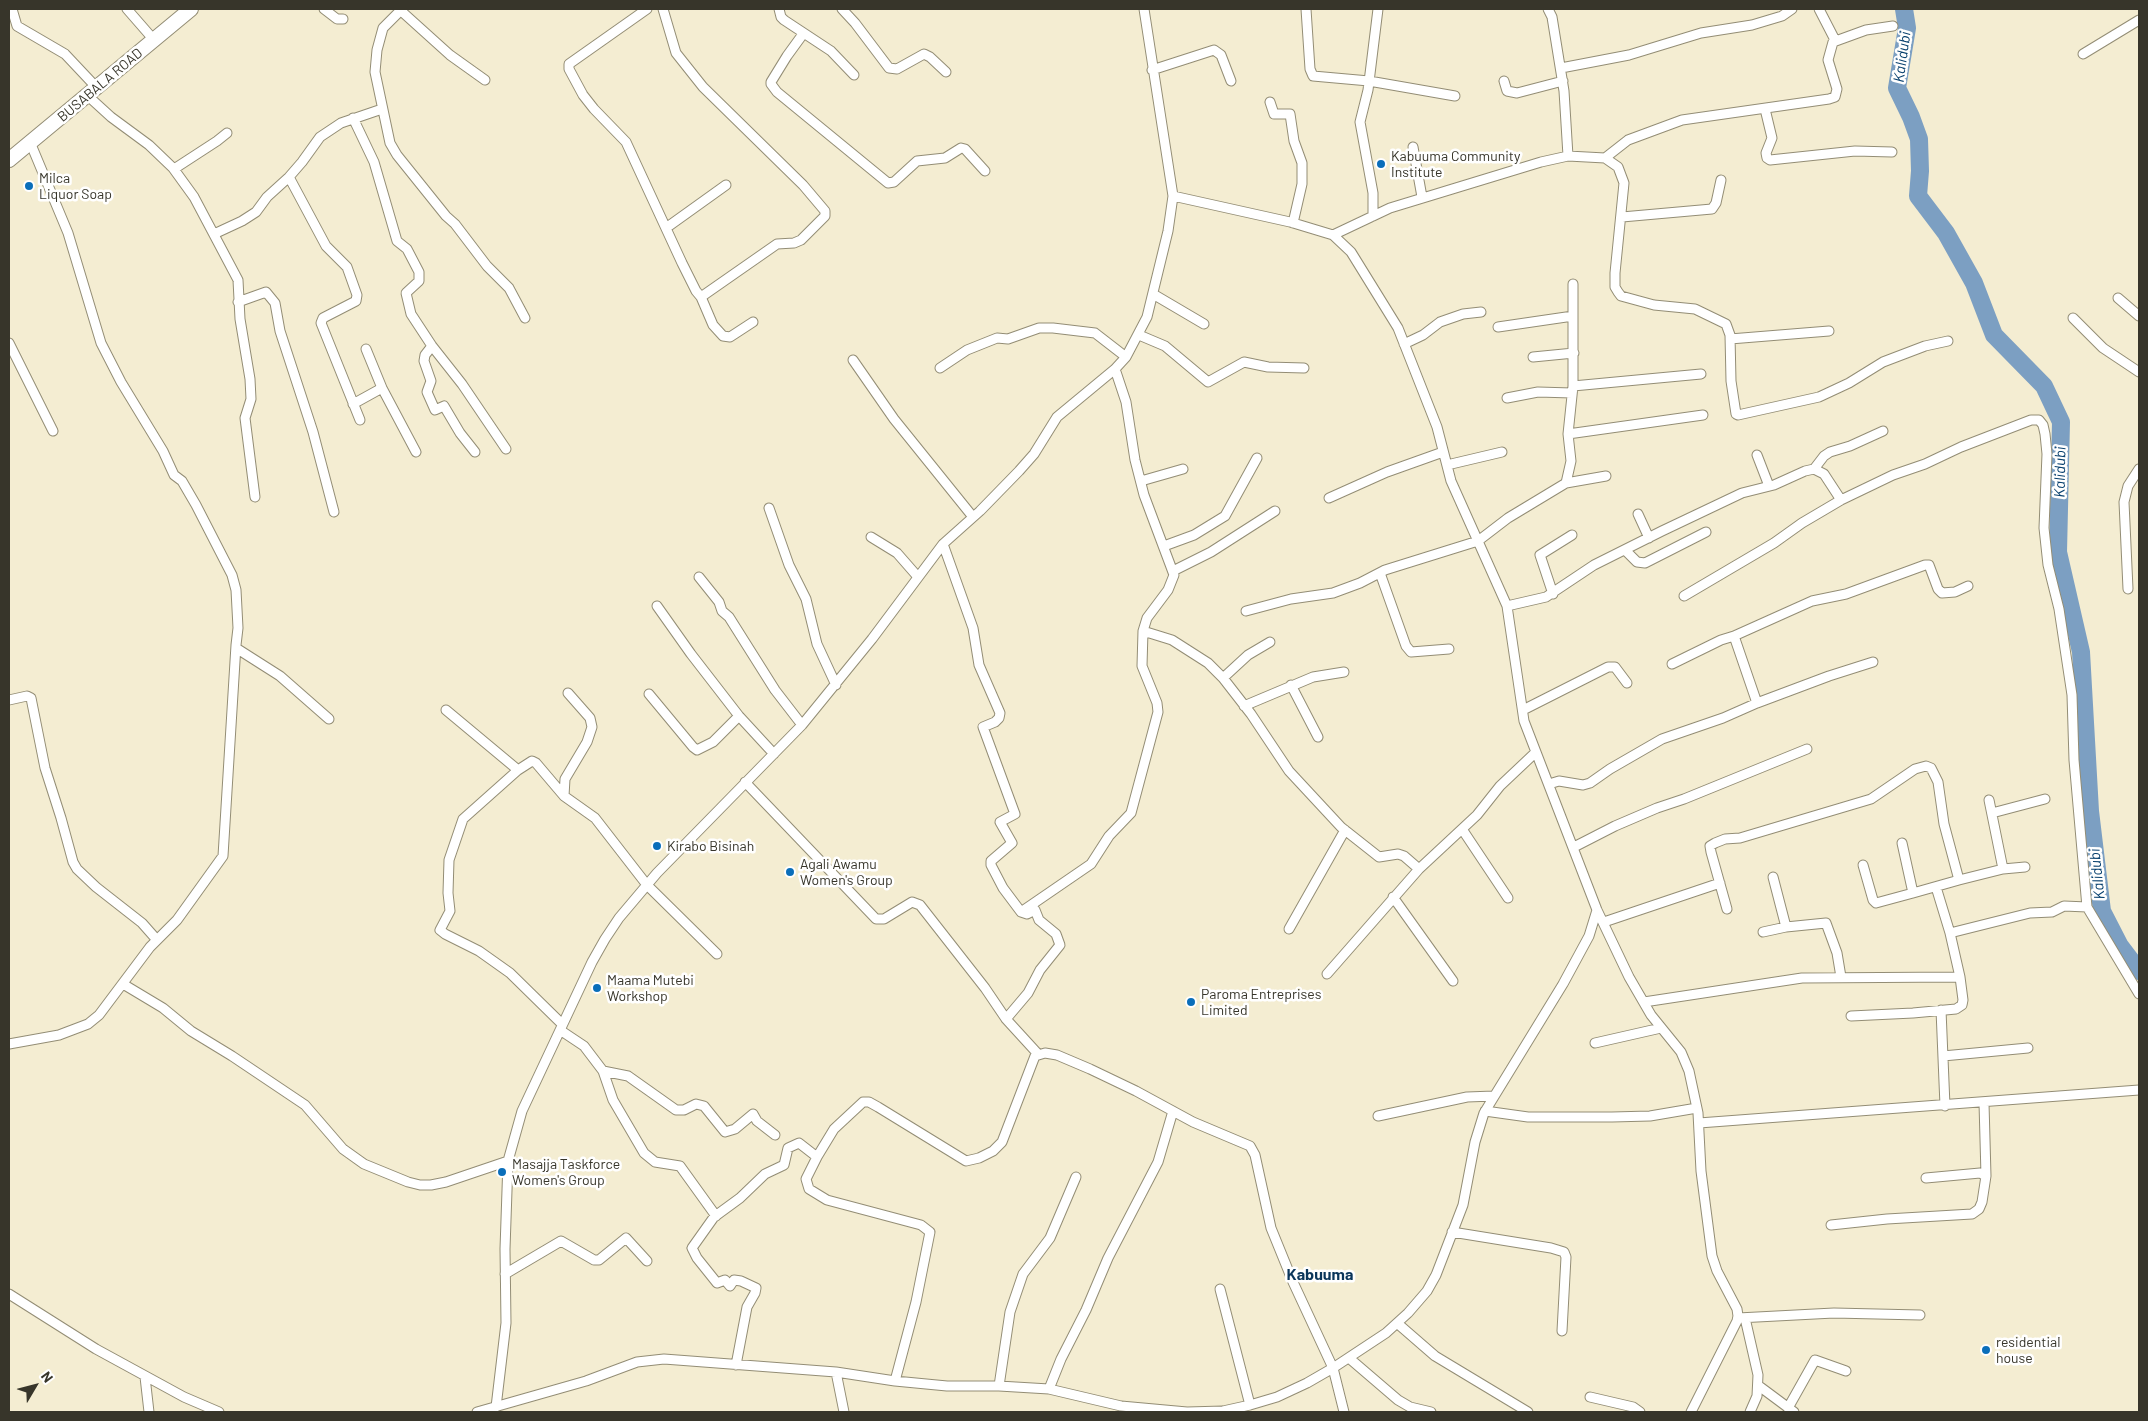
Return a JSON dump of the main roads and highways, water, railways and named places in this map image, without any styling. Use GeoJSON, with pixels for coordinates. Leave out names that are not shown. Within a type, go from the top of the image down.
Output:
{"type":"FeatureCollection","features":[{"type":"Feature","properties":{"kind":"waterway","name":"Kalidubi"},"geometry":{"type":"LineString","coordinates":[[1904,9],[1907,28],[1897,88],[1919,139],[1920,171],[1918,196],[1946,233],[1974,283],[1994,335],[2044,386],[2061,422],[2058,552],[2081,652],[2090,811],[2102,911],[2120,946],[2139,971]]}},
{"type":"Feature","properties":{"kind":"place","name":"Kabuuma Community Institute"},"geometry":{"type":"Point","coordinates":[1381,164]}},
{"type":"Feature","properties":{"kind":"place","name":"Milca Liquor Soap"},"geometry":{"type":"Point","coordinates":[29,186]}},
{"type":"Feature","properties":{"kind":"place","name":"Kirabo Bisinah"},"geometry":{"type":"Point","coordinates":[657,846]}},
{"type":"Feature","properties":{"kind":"place","name":"Agali Awamu Women's Group"},"geometry":{"type":"Point","coordinates":[790,872]}},
{"type":"Feature","properties":{"kind":"place","name":"Maama Mutebi Workshop"},"geometry":{"type":"Point","coordinates":[597,988]}},
{"type":"Feature","properties":{"kind":"place","name":"Paroma Entreprises Limited"},"geometry":{"type":"Point","coordinates":[1191,1002]}},
{"type":"Feature","properties":{"kind":"place","name":"Masajja Taskforce Women's Group"},"geometry":{"type":"Point","coordinates":[502,1172]}},
{"type":"Feature","properties":{"kind":"place","name":"residential house"},"geometry":{"type":"Point","coordinates":[1986,1350]}},
{"type":"Feature","properties":{"kind":"district","name":"Kabuuma"},"geometry":{"type":"Point","coordinates":[1320,1275]}}]}
